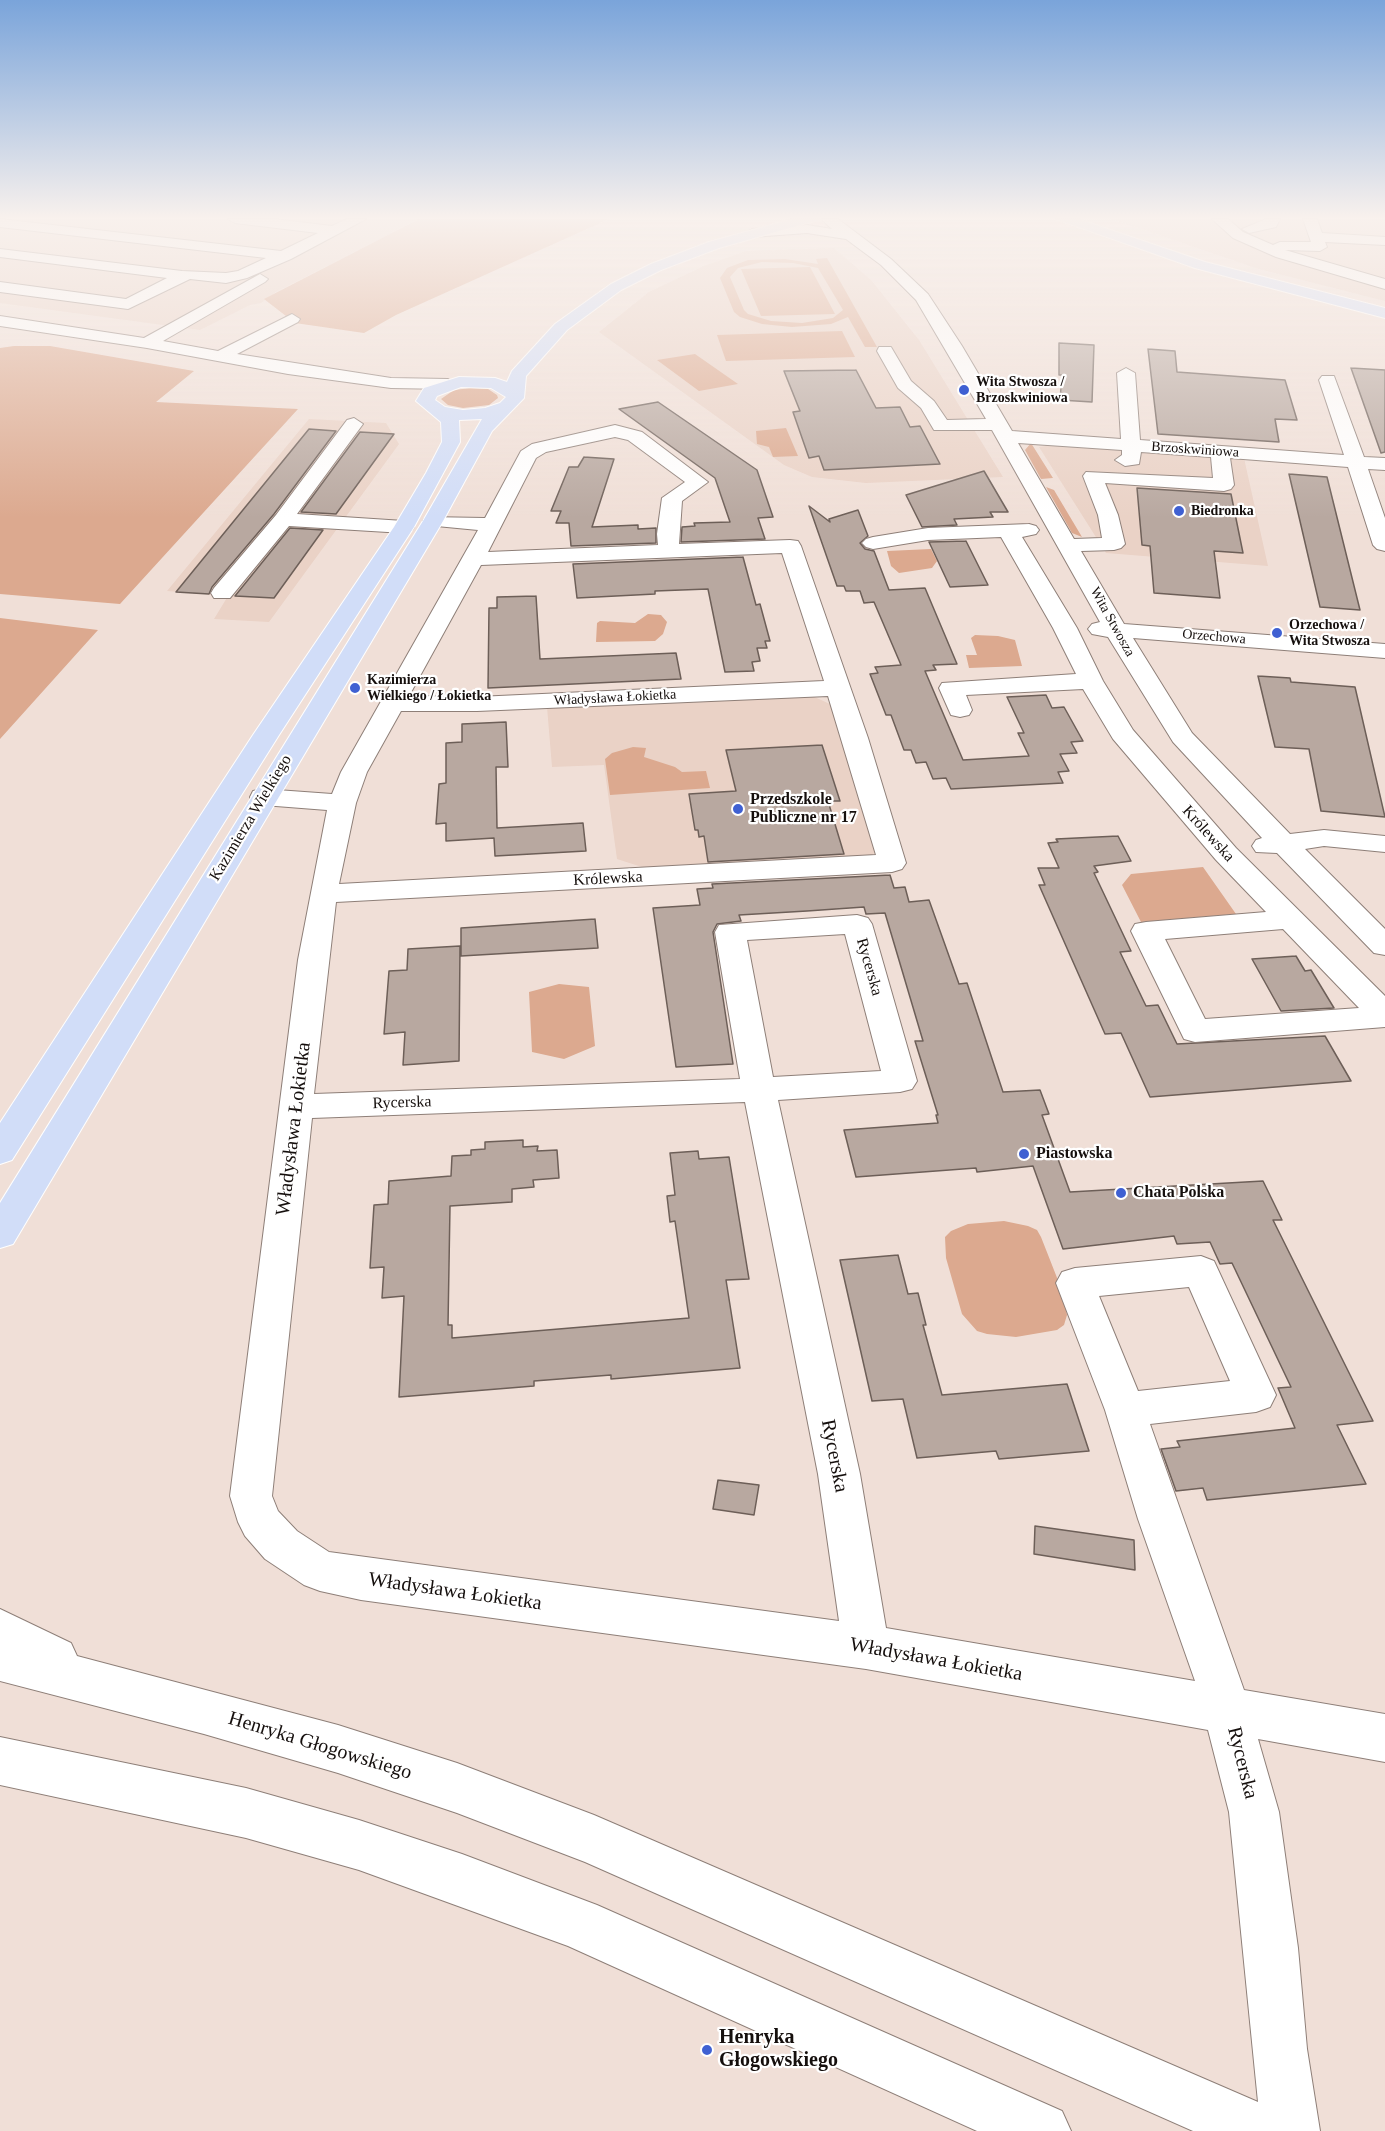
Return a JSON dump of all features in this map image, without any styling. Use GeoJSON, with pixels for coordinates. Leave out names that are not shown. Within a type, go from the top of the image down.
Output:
{"type":"FeatureCollection","features":[{"type":"Feature","properties":{"kind":"main road","name":"Kazimierza Wielkiego"},"geometry":{"type":"LineString","coordinates":[[0,1234],[263,797],[434,521],[488,424],[511,400],[515,381],[534,356],[572,318]]}},
{"type":"Feature","properties":{"kind":"main road"},"geometry":{"type":"LineString","coordinates":[[453,383],[495,383],[511,400],[475,414],[434,408],[426,396],[430,392],[453,383],[494,368]]}},
{"type":"Feature","properties":{"kind":"main road","name":"Kazimierza Wielkiego"},"geometry":{"type":"LineString","coordinates":[[0,1151],[266,735],[404,527],[436,473],[451,442],[452,426],[450,420],[434,408]]}},
{"type":"Feature","properties":{"kind":"street"},"geometry":{"type":"LineString","coordinates":[[147,343],[189,318]]}},
{"type":"Feature","properties":{"kind":"street","name":"Wita Stwosza"},"geometry":{"type":"LineString","coordinates":[[936,318],[954,346],[1115,629],[1182,737],[1385,946]]}},
{"type":"Feature","properties":{"kind":"street"},"geometry":{"type":"LineString","coordinates":[[221,356],[292,320]]}},
{"type":"Feature","properties":{"kind":"street"},"geometry":{"type":"LineString","coordinates":[[2,326],[83,333],[221,356],[288,369],[410,398],[434,408]]}},
{"type":"Feature","properties":{"kind":"street"},"geometry":{"type":"LineString","coordinates":[[885,351],[904,384],[928,405],[950,443]]}},
{"type":"Feature","properties":{"kind":"street"},"geometry":{"type":"LineString","coordinates":[[288,369],[391,382],[453,383]]}},
{"type":"Feature","properties":{"kind":"street"},"geometry":{"type":"LineString","coordinates":[[873,543],[919,534],[1008,531],[1114,544],[1108,515],[1085,457],[1131,453],[1126,373]]}},
{"type":"Feature","properties":{"kind":"street"},"geometry":{"type":"LineString","coordinates":[[1328,380],[1384,545]]}},
{"type":"Feature","properties":{"kind":"street"},"geometry":{"type":"LineString","coordinates":[[222,593],[283,519],[354,424]]}},
{"type":"Feature","properties":{"kind":"street","name":"Brzoskwiniowa"},"geometry":{"type":"LineString","coordinates":[[941,426],[1002,430],[1131,453],[1221,459],[1354,461],[1385,464]]}},
{"type":"Feature","properties":{"kind":"street","name":"Władysława Łokietka"},"geometry":{"type":"LineString","coordinates":[[669,550],[667,534],[672,498],[698,482],[627,432],[602,432],[567,440],[539,448],[528,455],[474,559],[354,772],[342,803],[323,894],[251,1496],[260,1522],[281,1545],[320,1570],[361,1579],[866,1647],[1385,1738]]}},
{"type":"Feature","properties":{"kind":"street"},"geometry":{"type":"LineString","coordinates":[[1094,476],[1224,485],[1221,459]]}},
{"type":"Feature","properties":{"kind":"street"},"geometry":{"type":"LineString","coordinates":[[283,519],[404,527]]}},
{"type":"Feature","properties":{"kind":"street"},"geometry":{"type":"LineString","coordinates":[[434,521],[492,525]]}},
{"type":"Feature","properties":{"kind":"street","name":"Królewska"},"geometry":{"type":"LineString","coordinates":[[1008,531],[1065,628],[1091,681],[1122,734],[1226,854],[1385,1015]]}},
{"type":"Feature","properties":{"kind":"street"},"geometry":{"type":"LineString","coordinates":[[474,559],[790,546],[836,688]]}},
{"type":"Feature","properties":{"kind":"street"},"geometry":{"type":"LineString","coordinates":[[1065,628],[1115,629]]}},
{"type":"Feature","properties":{"kind":"street","name":"Orzechowa"},"geometry":{"type":"LineString","coordinates":[[1115,629],[1385,651]]}},
{"type":"Feature","properties":{"kind":"street"},"geometry":{"type":"LineString","coordinates":[[960,710],[951,687],[1091,681]]}},
{"type":"Feature","properties":{"kind":"street","name":"Władysława Łokietka"},"geometry":{"type":"LineString","coordinates":[[394,703],[477,704],[836,688]]}},
{"type":"Feature","properties":{"kind":"street","name":"Królewska"},"geometry":{"type":"LineString","coordinates":[[323,894],[892,863],[855,738],[836,688]]}},
{"type":"Feature","properties":{"kind":"street"},"geometry":{"type":"LineString","coordinates":[[263,797],[342,803]]}},
{"type":"Feature","properties":{"kind":"street"},"geometry":{"type":"LineString","coordinates":[[1226,854],[1324,838],[1385,844]]}},
{"type":"Feature","properties":{"kind":"street"},"geometry":{"type":"LineString","coordinates":[[1288,919],[1146,931],[1195,1031],[1385,1015]]}},
{"type":"Feature","properties":{"kind":"street","name":"Rycerska"},"geometry":{"type":"LineString","coordinates":[[297,1107],[759,1090],[900,1081],[856,924],[730,932],[759,1090],[839,1474],[866,1647]]}},
{"type":"Feature","properties":{"kind":"street","name":"Rycerska"},"geometry":{"type":"LineString","coordinates":[[1125,1410],[1256,1395],[1201,1271],[1075,1283],[1125,1410],[1160,1519],[1229,1712],[1254,1812],[1271,1948],[1279,2049],[1291,2131]]}},
{"type":"Feature","properties":{"kind":"street"},"geometry":{"type":"LineString","coordinates":[[0,1631],[56,1659],[148,1697]]}},
{"type":"Feature","properties":{"kind":"street","name":"Henryka Głogowskiego"},"geometry":{"type":"LineString","coordinates":[[0,1659],[338,1749],[457,1788],[594,1840],[1259,2131]]}},
{"type":"Feature","properties":{"kind":"street"},"geometry":{"type":"LineString","coordinates":[[0,1761],[246,1813],[359,1845],[462,1880],[589,1928],[1042,2131]]}},
{"type":"Feature","properties":{"kind":"street"},"geometry":{"type":"LineString","coordinates":[[0,1779],[128,1788]]}},
{"type":"Feature","properties":{"kind":"shaded area"},"geometry":{"type":"Polygon","coordinates":[[[114,318],[223,318],[200,330],[114,318]]]}},
{"type":"Feature","properties":{"kind":"shaded area"},"geometry":{"type":"Polygon","coordinates":[[[289,318],[390,318],[364,333],[295,323],[289,318]]]}},
{"type":"Feature","properties":{"kind":"shaded area"},"geometry":{"type":"Polygon","coordinates":[[[616,318],[902,318],[919,340],[1003,477],[866,483],[812,477],[784,465],[599,332],[616,318]]]}},
{"type":"Feature","properties":{"kind":"shaded area"},"geometry":{"type":"Polygon","coordinates":[[[745,318],[802,323],[844,318],[831,324],[792,327],[762,324],[745,318]]]}},
{"type":"Feature","properties":{"kind":"shaded area"},"geometry":{"type":"Polygon","coordinates":[[[849,318],[861,318],[877,347],[865,347],[849,318]]]}},
{"type":"Feature","properties":{"kind":"shaded area"},"geometry":{"type":"Polygon","coordinates":[[[842,331],[855,357],[726,361],[717,335],[842,331]]]}},
{"type":"Feature","properties":{"kind":"shaded area"},"geometry":{"type":"Polygon","coordinates":[[[50,346],[194,371],[156,402],[298,409],[120,604],[0,594],[0,348],[50,346]]]}},
{"type":"Feature","properties":{"kind":"shaded area"},"geometry":{"type":"Polygon","coordinates":[[[695,354],[738,384],[699,391],[657,360],[695,354]]]}},
{"type":"Feature","properties":{"kind":"shaded area"},"geometry":{"type":"Polygon","coordinates":[[[488,389],[498,398],[489,405],[463,408],[448,405],[441,399],[454,390],[488,389]]]}},
{"type":"Feature","properties":{"kind":"shaded area"},"geometry":{"type":"Polygon","coordinates":[[[309,419],[386,423],[399,444],[269,622],[214,619],[228,596],[167,591],[309,419]]]}},
{"type":"Feature","properties":{"kind":"shaded area"},"geometry":{"type":"Polygon","coordinates":[[[786,428],[798,456],[773,457],[769,447],[757,444],[756,431],[786,428]]]}},
{"type":"Feature","properties":{"kind":"shaded area"},"geometry":{"type":"Polygon","coordinates":[[[1031,443],[1053,478],[1041,479],[1025,450],[1031,443]]]}},
{"type":"Feature","properties":{"kind":"shaded area"},"geometry":{"type":"Polygon","coordinates":[[[1052,445],[1244,458],[1268,566],[1106,553],[1039,447],[1052,445]]]}},
{"type":"Feature","properties":{"kind":"shaded area"},"geometry":{"type":"Polygon","coordinates":[[[1046,487],[1054,490],[1082,537],[1072,533],[1046,487]]]}},
{"type":"Feature","properties":{"kind":"shaded area"},"geometry":{"type":"Polygon","coordinates":[[[931,549],[937,561],[932,568],[899,573],[891,566],[887,551],[931,549]]]}},
{"type":"Feature","properties":{"kind":"shaded area"},"geometry":{"type":"Polygon","coordinates":[[[648,614],[661,615],[667,622],[663,634],[655,641],[596,642],[597,623],[600,621],[635,623],[648,614]]]}},
{"type":"Feature","properties":{"kind":"shaded area"},"geometry":{"type":"Polygon","coordinates":[[[0,618],[98,630],[0,739],[0,618]]]}},
{"type":"Feature","properties":{"kind":"shaded area"},"geometry":{"type":"Polygon","coordinates":[[[975,635],[998,636],[1015,640],[1022,666],[969,668],[966,655],[977,655],[971,638],[975,635]]]}},
{"type":"Feature","properties":{"kind":"shaded area","name":"Przedszkole Publiczne nr 17"},"geometry":{"type":"Polygon","coordinates":[[[808,694],[832,705],[879,851],[867,857],[645,868],[617,859],[604,765],[552,767],[547,707],[808,694]]]}},
{"type":"Feature","properties":{"kind":"shaded area"},"geometry":{"type":"Polygon","coordinates":[[[633,747],[646,748],[644,757],[675,767],[682,772],[706,771],[710,788],[610,795],[605,759],[612,753],[633,747]]]}},
{"type":"Feature","properties":{"kind":"shaded area"},"geometry":{"type":"Polygon","coordinates":[[[1203,867],[1236,914],[1141,922],[1122,885],[1131,874],[1203,867]]]}},
{"type":"Feature","properties":{"kind":"shaded area"},"geometry":{"type":"Polygon","coordinates":[[[559,984],[589,987],[595,1046],[564,1059],[532,1052],[529,992],[559,984]]]}},
{"type":"Feature","properties":{"kind":"shaded area"},"geometry":{"type":"Polygon","coordinates":[[[1004,1221],[1028,1226],[1037,1230],[1041,1237],[1063,1293],[1067,1315],[1064,1325],[1057,1330],[1016,1337],[987,1334],[977,1331],[962,1314],[946,1258],[945,1237],[951,1231],[968,1224],[1004,1221]]]}},
{"type":"Feature","properties":{"kind":"building"},"geometry":{"type":"Polygon","coordinates":[[[1059,343],[1094,345],[1092,402],[1060,400],[1062,375],[1059,375],[1059,343]]]}},
{"type":"Feature","properties":{"kind":"building"},"geometry":{"type":"Polygon","coordinates":[[[1148,349],[1175,351],[1177,372],[1285,380],[1297,420],[1275,419],[1279,442],[1158,434],[1148,349]]]}},
{"type":"Feature","properties":{"kind":"building"},"geometry":{"type":"Polygon","coordinates":[[[1351,368],[1385,370],[1385,452],[1381,453],[1351,368]]]}},
{"type":"Feature","properties":{"kind":"building"},"geometry":{"type":"Polygon","coordinates":[[[856,370],[876,408],[900,407],[910,427],[920,426],[940,464],[824,470],[819,456],[809,458],[793,412],[800,411],[784,371],[856,370]]]}},
{"type":"Feature","properties":{"kind":"building"},"geometry":{"type":"Polygon","coordinates":[[[658,402],[757,470],[773,517],[758,518],[765,539],[681,542],[682,527],[695,526],[694,523],[730,522],[715,478],[619,409],[658,402]]]}},
{"type":"Feature","properties":{"kind":"building"},"geometry":{"type":"Polygon","coordinates":[[[309,429],[336,431],[274,514],[212,587],[209,594],[176,592],[309,429]]]}},
{"type":"Feature","properties":{"kind":"building"},"geometry":{"type":"Polygon","coordinates":[[[360,432],[394,434],[336,514],[301,512],[360,432]]]}},
{"type":"Feature","properties":{"kind":"building"},"geometry":{"type":"Polygon","coordinates":[[[584,457],[614,459],[592,527],[638,525],[638,529],[656,528],[656,543],[571,546],[569,523],[556,523],[561,511],[551,511],[569,467],[578,467],[584,457]]]}},
{"type":"Feature","properties":{"kind":"building"},"geometry":{"type":"Polygon","coordinates":[[[984,471],[1008,512],[990,512],[993,517],[954,519],[957,525],[922,527],[906,495],[984,471]]]}},
{"type":"Feature","properties":{"kind":"building"},"geometry":{"type":"Polygon","coordinates":[[[1289,474],[1327,477],[1360,610],[1320,607],[1289,474]]]}},
{"type":"Feature","properties":{"kind":"building"},"geometry":{"type":"Polygon","coordinates":[[[1137,488],[1231,494],[1243,553],[1214,551],[1220,598],[1154,593],[1150,546],[1142,545],[1137,488]]]}},
{"type":"Feature","properties":{"kind":"building"},"geometry":{"type":"Polygon","coordinates":[[[809,506],[830,522],[829,519],[858,510],[868,536],[860,543],[865,549],[874,551],[889,590],[925,588],[957,664],[933,665],[936,670],[925,671],[963,760],[1029,756],[1018,733],[1024,733],[1007,697],[1046,695],[1052,708],[1064,707],[1083,741],[1071,742],[1077,753],[1060,754],[1069,771],[1058,772],[1063,783],[951,789],[946,778],[933,779],[926,762],[916,763],[911,750],[904,750],[891,715],[886,715],[870,674],[878,673],[875,667],[901,665],[874,602],[864,603],[860,591],[846,591],[844,586],[837,586],[809,506]]]}},
{"type":"Feature","properties":{"kind":"building"},"geometry":{"type":"Polygon","coordinates":[[[290,528],[323,530],[274,598],[235,596],[290,528]]]}},
{"type":"Feature","properties":{"kind":"building"},"geometry":{"type":"Polygon","coordinates":[[[966,541],[988,585],[950,587],[929,542],[966,541]]]}},
{"type":"Feature","properties":{"kind":"building"},"geometry":{"type":"Polygon","coordinates":[[[743,557],[756,605],[760,604],[770,641],[765,641],[767,648],[757,648],[760,661],[752,662],[754,671],[725,672],[708,589],[577,598],[573,564],[743,557]]]}},
{"type":"Feature","properties":{"kind":"building"},"geometry":{"type":"Polygon","coordinates":[[[536,596],[540,659],[676,653],[681,679],[488,688],[489,608],[497,608],[497,597],[536,596]]]}},
{"type":"Feature","properties":{"kind":"building"},"geometry":{"type":"Polygon","coordinates":[[[1258,676],[1290,678],[1291,682],[1355,687],[1385,817],[1321,811],[1309,749],[1275,747],[1258,676]]]}},
{"type":"Feature","properties":{"kind":"building"},"geometry":{"type":"Polygon","coordinates":[[[506,722],[508,767],[496,767],[497,828],[583,823],[586,851],[495,856],[494,838],[446,841],[446,823],[436,824],[439,784],[446,783],[446,743],[462,742],[462,724],[506,722]]]}},
{"type":"Feature","properties":{"kind":"building"},"geometry":{"type":"Polygon","coordinates":[[[822,745],[840,801],[828,801],[844,854],[708,862],[704,836],[699,837],[698,830],[695,830],[689,794],[736,791],[726,750],[822,745]]]}},
{"type":"Feature","properties":{"kind":"building"},"geometry":{"type":"Polygon","coordinates":[[[1118,836],[1131,861],[1094,866],[1098,872],[1094,873],[1131,951],[1120,952],[1146,1006],[1158,1005],[1177,1044],[1325,1036],[1351,1081],[1150,1097],[1121,1033],[1105,1034],[1039,885],[1045,885],[1038,868],[1059,868],[1048,843],[1058,842],[1056,839],[1118,836]]]}},
{"type":"Feature","properties":{"kind":"building"},"geometry":{"type":"Polygon","coordinates":[[[890,875],[894,888],[905,887],[909,902],[929,900],[959,984],[967,983],[1003,1092],[1040,1090],[1049,1114],[1042,1115],[1070,1192],[1263,1181],[1282,1220],[1273,1220],[1373,1421],[1337,1425],[1366,1484],[1207,1500],[1203,1488],[1176,1491],[1161,1449],[1180,1447],[1177,1441],[1295,1428],[1278,1388],[1291,1387],[1232,1263],[1220,1264],[1210,1242],[1177,1244],[1174,1236],[1063,1249],[1033,1166],[977,1172],[976,1168],[856,1177],[844,1130],[938,1123],[936,1115],[938,1115],[915,1041],[923,1041],[885,913],[866,914],[864,907],[739,915],[741,921],[717,924],[713,932],[733,1064],[676,1067],[653,908],[700,905],[697,889],[713,888],[712,884],[890,875]]]}},
{"type":"Feature","properties":{"kind":"building"},"geometry":{"type":"Polygon","coordinates":[[[595,919],[598,948],[461,956],[461,928],[595,919]]]}},
{"type":"Feature","properties":{"kind":"building"},"geometry":{"type":"Polygon","coordinates":[[[460,946],[459,1061],[403,1065],[405,1032],[384,1034],[389,971],[407,970],[408,949],[460,946]]]}},
{"type":"Feature","properties":{"kind":"building"},"geometry":{"type":"Polygon","coordinates":[[[1296,956],[1305,971],[1311,970],[1334,1008],[1281,1011],[1252,959],[1296,956]]]}},
{"type":"Feature","properties":{"kind":"building"},"geometry":{"type":"Polygon","coordinates":[[[523,1140],[523,1147],[538,1146],[537,1151],[557,1150],[559,1178],[533,1180],[534,1187],[512,1189],[512,1202],[450,1206],[448,1325],[452,1325],[452,1338],[689,1318],[675,1221],[670,1222],[667,1196],[675,1195],[670,1153],[698,1151],[699,1159],[729,1157],[749,1279],[726,1280],[740,1368],[611,1379],[611,1375],[534,1381],[534,1386],[399,1397],[404,1296],[382,1298],[384,1267],[370,1268],[374,1205],[388,1204],[389,1181],[451,1176],[452,1156],[471,1155],[471,1150],[485,1149],[485,1142],[523,1140]]]}},
{"type":"Feature","properties":{"kind":"building"},"geometry":{"type":"Polygon","coordinates":[[[898,1255],[908,1294],[918,1293],[926,1325],[923,1325],[942,1395],[1067,1384],[1089,1451],[999,1459],[996,1451],[917,1458],[903,1399],[872,1401],[840,1260],[898,1255]]]}},
{"type":"Feature","properties":{"kind":"building"},"geometry":{"type":"Polygon","coordinates":[[[718,1480],[759,1485],[754,1515],[713,1509],[718,1480]]]}},
{"type":"Feature","properties":{"kind":"building"},"geometry":{"type":"Polygon","coordinates":[[[1035,1526],[1134,1540],[1135,1570],[1034,1554],[1035,1526]]]}},
{"type":"Feature","properties":{"kind":"place","name":"Wita Stwosza / Brzoskwiniowa"},"geometry":{"type":"Point","coordinates":[964,390]}},
{"type":"Feature","properties":{"kind":"place","name":"Biedronka"},"geometry":{"type":"Point","coordinates":[1179,511]}},
{"type":"Feature","properties":{"kind":"place","name":"Orzechowa / Wita Stwosza"},"geometry":{"type":"Point","coordinates":[1277,633]}},
{"type":"Feature","properties":{"kind":"place","name":"Kazimierza Wielkiego / Łokietka"},"geometry":{"type":"Point","coordinates":[355,688]}},
{"type":"Feature","properties":{"kind":"place","name":"Przedszkole Publiczne nr 17"},"geometry":{"type":"Point","coordinates":[738,809]}},
{"type":"Feature","properties":{"kind":"place","name":"Piastowska"},"geometry":{"type":"Point","coordinates":[1024,1154]}},
{"type":"Feature","properties":{"kind":"place","name":"Chata Polska"},"geometry":{"type":"Point","coordinates":[1121,1193]}},
{"type":"Feature","properties":{"kind":"place","name":"Henryka Głogowskiego"},"geometry":{"type":"Point","coordinates":[707,2050]}}]}
